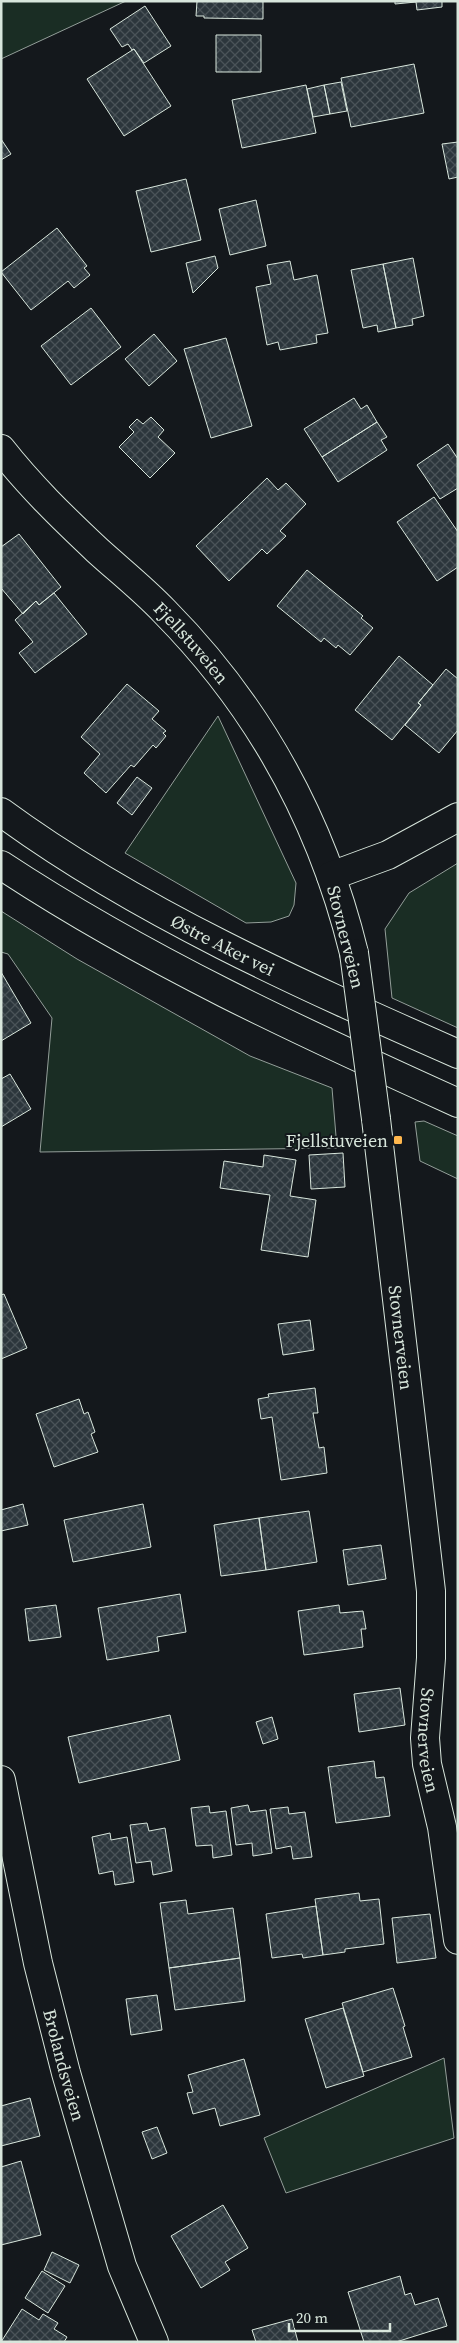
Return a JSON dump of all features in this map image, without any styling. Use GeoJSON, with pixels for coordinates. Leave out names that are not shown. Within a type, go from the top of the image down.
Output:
{"type":"FeatureCollection","features":[{"type":"Feature","properties":{"kind":"main road","name":"Fjellstuveien"},"geometry":{"type":"LineString","coordinates":[[1,449],[44,500],[164,610],[203,652],[239,699],[275,753],[303,806],[332,876]]}},
{"type":"Feature","properties":{"kind":"main road","name":"Østre Aker vei"},"geometry":{"type":"LineString","coordinates":[[1,812],[64,854],[198,931],[278,972],[458,1054]]}},
{"type":"Feature","properties":{"kind":"main road","name":"Stovnerveien"},"geometry":{"type":"LineString","coordinates":[[458,817],[388,855],[332,876],[345,915],[354,953],[376,1119],[430,1591],[431,1658],[425,1738],[427,1764],[442,1828],[458,1940]]}},
{"type":"Feature","properties":{"kind":"main road"},"geometry":{"type":"LineString","coordinates":[[1,865],[108,932],[179,972],[458,1103]]}},
{"type":"Feature","properties":{"kind":"main road","name":"Brolandsveien"},"geometry":{"type":"LineString","coordinates":[[1,1780],[38,1963],[66,2073],[122,2266],[154,2342]]}},
{"type":"Feature","properties":{"kind":"green space"},"geometry":{"type":"Polygon","coordinates":[[[1,1],[126,1],[1,59],[1,1]]]}},
{"type":"Feature","properties":{"kind":"green space"},"geometry":{"type":"Polygon","coordinates":[[[218,716],[296,883],[294,905],[289,916],[271,922],[246,923],[125,853],[218,716]]]}},
{"type":"Feature","properties":{"kind":"green space"},"geometry":{"type":"Polygon","coordinates":[[[458,863],[458,1028],[392,998],[385,929],[409,893],[458,863]]]}},
{"type":"Feature","properties":{"kind":"green space"},"geometry":{"type":"Polygon","coordinates":[[[1,911],[77,959],[250,1056],[332,1088],[337,1148],[40,1152],[52,1018],[8,954],[1,952],[1,911]]]}},
{"type":"Feature","properties":{"kind":"green space"},"geometry":{"type":"Polygon","coordinates":[[[424,1121],[458,1136],[458,1179],[420,1161],[415,1122],[424,1121]]]}},
{"type":"Feature","properties":{"kind":"green space"},"geometry":{"type":"Polygon","coordinates":[[[444,2058],[454,2138],[286,2193],[264,2138],[444,2058]]]}},
{"type":"Feature","properties":{"kind":"building"},"geometry":{"type":"Polygon","coordinates":[[[197,1],[263,1],[263,19],[204,18],[204,16],[196,16],[197,1]]]}},
{"type":"Feature","properties":{"kind":"building"},"geometry":{"type":"Polygon","coordinates":[[[395,1],[442,1],[442,7],[417,10],[416,2],[395,4],[395,1]]]}},
{"type":"Feature","properties":{"kind":"building"},"geometry":{"type":"Polygon","coordinates":[[[145,6],[171,46],[144,63],[128,44],[122,47],[110,29],[145,6]]]}},
{"type":"Feature","properties":{"kind":"building"},"geometry":{"type":"Polygon","coordinates":[[[216,35],[261,35],[261,72],[216,72],[216,35]]]}},
{"type":"Feature","properties":{"kind":"building"},"geometry":{"type":"Polygon","coordinates":[[[134,49],[171,106],[124,136],[87,79],[134,49]]]}},
{"type":"Feature","properties":{"kind":"building"},"geometry":{"type":"Polygon","coordinates":[[[414,64],[424,113],[351,127],[341,78],[414,64]]]}},
{"type":"Feature","properties":{"kind":"building"},"geometry":{"type":"Polygon","coordinates":[[[341,82],[347,111],[330,114],[324,85],[341,82]]]}},
{"type":"Feature","properties":{"kind":"building"},"geometry":{"type":"Polygon","coordinates":[[[306,85],[316,133],[242,148],[232,100],[306,85]]]}},
{"type":"Feature","properties":{"kind":"building"},"geometry":{"type":"Polygon","coordinates":[[[324,85],[330,114],[313,117],[307,89],[324,85]]]}},
{"type":"Feature","properties":{"kind":"building"},"geometry":{"type":"Polygon","coordinates":[[[1,139],[11,154],[1,160],[1,139]]]}},
{"type":"Feature","properties":{"kind":"building"},"geometry":{"type":"Polygon","coordinates":[[[458,142],[458,177],[449,179],[442,144],[458,142]]]}},
{"type":"Feature","properties":{"kind":"building"},"geometry":{"type":"Polygon","coordinates":[[[186,179],[201,240],[151,252],[136,191],[186,179]]]}},
{"type":"Feature","properties":{"kind":"building"},"geometry":{"type":"Polygon","coordinates":[[[256,200],[266,246],[230,255],[219,209],[256,200]]]}},
{"type":"Feature","properties":{"kind":"building"},"geometry":{"type":"Polygon","coordinates":[[[57,228],[87,266],[84,268],[90,275],[74,288],[68,281],[31,310],[1,272],[57,228]]]}},
{"type":"Feature","properties":{"kind":"building"},"geometry":{"type":"Polygon","coordinates":[[[215,256],[218,268],[193,293],[186,263],[215,256]]]}},
{"type":"Feature","properties":{"kind":"building"},"geometry":{"type":"Polygon","coordinates":[[[413,258],[424,316],[412,319],[413,325],[396,328],[383,264],[413,258]]]}},
{"type":"Feature","properties":{"kind":"building"},"geometry":{"type":"Polygon","coordinates":[[[290,261],[294,280],[317,275],[328,333],[316,335],[317,343],[280,350],[278,342],[267,345],[256,287],[271,284],[267,265],[290,261]]]}},
{"type":"Feature","properties":{"kind":"building"},"geometry":{"type":"Polygon","coordinates":[[[383,264],[396,328],[378,332],[377,325],[363,328],[351,270],[383,264]]]}},
{"type":"Feature","properties":{"kind":"building"},"geometry":{"type":"Polygon","coordinates":[[[91,308],[121,347],[71,385],[41,346],[91,308]]]}},
{"type":"Feature","properties":{"kind":"building"},"geometry":{"type":"Polygon","coordinates":[[[154,334],[177,361],[149,386],[125,359],[154,334]]]}},
{"type":"Feature","properties":{"kind":"building"},"geometry":{"type":"Polygon","coordinates":[[[226,338],[252,426],[211,438],[184,349],[226,338]]]}},
{"type":"Feature","properties":{"kind":"building"},"geometry":{"type":"Polygon","coordinates":[[[354,398],[361,409],[367,405],[377,422],[322,457],[304,429],[354,398]]]}},
{"type":"Feature","properties":{"kind":"building"},"geometry":{"type":"Polygon","coordinates":[[[151,417],[164,430],[158,437],[175,453],[150,478],[119,447],[134,432],[129,427],[137,419],[143,424],[151,417]]]}},
{"type":"Feature","properties":{"kind":"building"},"geometry":{"type":"Polygon","coordinates":[[[377,422],[387,437],[381,440],[387,450],[338,482],[322,457],[377,422]]]}},
{"type":"Feature","properties":{"kind":"building"},"geometry":{"type":"Polygon","coordinates":[[[448,444],[458,459],[458,488],[440,499],[417,465],[448,444]]]}},
{"type":"Feature","properties":{"kind":"building"},"geometry":{"type":"Polygon","coordinates":[[[267,478],[278,490],[286,483],[306,504],[280,531],[286,536],[267,554],[262,549],[229,581],[196,546],[267,478]]]}},
{"type":"Feature","properties":{"kind":"building"},"geometry":{"type":"Polygon","coordinates":[[[434,497],[458,532],[458,567],[437,581],[397,522],[434,497]]]}},
{"type":"Feature","properties":{"kind":"building"},"geometry":{"type":"Polygon","coordinates":[[[19,534],[61,587],[39,605],[36,601],[23,614],[1,588],[1,547],[19,534]]]}},
{"type":"Feature","properties":{"kind":"building"},"geometry":{"type":"Polygon","coordinates":[[[307,570],[363,616],[361,618],[373,628],[350,655],[338,645],[336,648],[324,638],[321,642],[277,606],[307,570]]]}},
{"type":"Feature","properties":{"kind":"building"},"geometry":{"type":"Polygon","coordinates":[[[54,593],[87,634],[35,673],[19,653],[33,642],[15,620],[36,601],[39,605],[54,593]]]}},
{"type":"Feature","properties":{"kind":"building"},"geometry":{"type":"Polygon","coordinates":[[[399,656],[433,685],[418,703],[421,705],[392,740],[355,710],[399,656]]]}},
{"type":"Feature","properties":{"kind":"building"},"geometry":{"type":"Polygon","coordinates":[[[446,669],[458,679],[458,730],[439,753],[405,725],[421,705],[418,703],[446,669]]]}},
{"type":"Feature","properties":{"kind":"building"},"geometry":{"type":"Polygon","coordinates":[[[127,684],[159,711],[152,719],[166,731],[163,733],[166,736],[156,748],[153,745],[134,767],[131,765],[106,793],[84,773],[100,754],[81,737],[127,684]]]}},
{"type":"Feature","properties":{"kind":"building"},"geometry":{"type":"Polygon","coordinates":[[[137,777],[152,788],[132,815],[117,803],[137,777]]]}},
{"type":"Feature","properties":{"kind":"building"},"geometry":{"type":"Polygon","coordinates":[[[1,972],[31,1023],[1,1041],[1,972]]]}},
{"type":"Feature","properties":{"kind":"building"},"geometry":{"type":"Polygon","coordinates":[[[10,1074],[31,1109],[1,1127],[1,1079],[10,1074]]]}},
{"type":"Feature","properties":{"kind":"building"},"geometry":{"type":"Polygon","coordinates":[[[343,1153],[345,1187],[311,1189],[309,1155],[343,1153]]]}},
{"type":"Feature","properties":{"kind":"building"},"geometry":{"type":"Polygon","coordinates":[[[264,1155],[296,1160],[290,1196],[316,1200],[308,1257],[261,1250],[270,1195],[220,1188],[224,1161],[263,1167],[264,1155]]]}},
{"type":"Feature","properties":{"kind":"building"},"geometry":{"type":"Polygon","coordinates":[[[4,1294],[27,1348],[1,1359],[1,1295],[4,1294]]]}},
{"type":"Feature","properties":{"kind":"building"},"geometry":{"type":"Polygon","coordinates":[[[310,1320],[314,1350],[283,1355],[278,1324],[310,1320]]]}},
{"type":"Feature","properties":{"kind":"building"},"geometry":{"type":"Polygon","coordinates":[[[315,1388],[318,1413],[313,1413],[319,1448],[324,1447],[327,1473],[281,1480],[272,1417],[261,1419],[258,1399],[269,1397],[268,1394],[315,1388]]]}},
{"type":"Feature","properties":{"kind":"building"},"geometry":{"type":"Polygon","coordinates":[[[79,1399],[84,1414],[88,1412],[95,1432],[91,1434],[98,1452],[54,1467],[36,1414],[79,1399]]]}},
{"type":"Feature","properties":{"kind":"building"},"geometry":{"type":"Polygon","coordinates":[[[23,1504],[28,1525],[1,1531],[1,1510],[23,1504]]]}},
{"type":"Feature","properties":{"kind":"building"},"geometry":{"type":"Polygon","coordinates":[[[143,1504],[151,1547],[73,1562],[64,1520],[143,1504]]]}},
{"type":"Feature","properties":{"kind":"building"},"geometry":{"type":"Polygon","coordinates":[[[309,1511],[317,1562],[266,1570],[259,1518],[309,1511]]]}},
{"type":"Feature","properties":{"kind":"building"},"geometry":{"type":"Polygon","coordinates":[[[259,1518],[266,1570],[221,1576],[214,1525],[259,1518]]]}},
{"type":"Feature","properties":{"kind":"building"},"geometry":{"type":"Polygon","coordinates":[[[381,1545],[386,1579],[348,1585],[343,1550],[381,1545]]]}},
{"type":"Feature","properties":{"kind":"building"},"geometry":{"type":"Polygon","coordinates":[[[180,1594],[186,1632],[157,1637],[159,1651],[107,1660],[98,1608],[180,1594]]]}},
{"type":"Feature","properties":{"kind":"building"},"geometry":{"type":"Polygon","coordinates":[[[56,1605],[61,1637],[29,1641],[25,1609],[56,1605]]]}},
{"type":"Feature","properties":{"kind":"building"},"geometry":{"type":"Polygon","coordinates":[[[339,1605],[340,1613],[363,1611],[366,1629],[361,1629],[363,1647],[304,1655],[298,1611],[339,1605]]]}},
{"type":"Feature","properties":{"kind":"building"},"geometry":{"type":"Polygon","coordinates":[[[400,1688],[405,1725],[359,1732],[354,1694],[400,1688]]]}},
{"type":"Feature","properties":{"kind":"building"},"geometry":{"type":"Polygon","coordinates":[[[170,1715],[180,1760],[79,1783],[68,1737],[170,1715]]]}},
{"type":"Feature","properties":{"kind":"building"},"geometry":{"type":"Polygon","coordinates":[[[272,1717],[278,1739],[263,1744],[256,1722],[272,1717]]]}},
{"type":"Feature","properties":{"kind":"building"},"geometry":{"type":"Polygon","coordinates":[[[374,1761],[376,1778],[384,1777],[390,1816],[336,1823],[328,1767],[374,1761]]]}},
{"type":"Feature","properties":{"kind":"building"},"geometry":{"type":"Polygon","coordinates":[[[248,1805],[250,1812],[266,1810],[272,1853],[253,1856],[252,1843],[236,1845],[231,1808],[248,1805]]]}},
{"type":"Feature","properties":{"kind":"building"},"geometry":{"type":"Polygon","coordinates":[[[209,1806],[210,1813],[226,1811],[232,1855],[213,1858],[212,1845],[196,1846],[191,1808],[209,1806]]]}},
{"type":"Feature","properties":{"kind":"building"},"geometry":{"type":"Polygon","coordinates":[[[288,1807],[289,1814],[305,1812],[312,1857],[293,1859],[291,1846],[276,1849],[270,1809],[288,1807]]]}},
{"type":"Feature","properties":{"kind":"building"},"geometry":{"type":"Polygon","coordinates":[[[147,1823],[149,1831],[165,1828],[172,1871],[153,1875],[151,1861],[136,1863],[130,1825],[147,1823]]]}},
{"type":"Feature","properties":{"kind":"building"},"geometry":{"type":"Polygon","coordinates":[[[110,1833],[111,1840],[127,1837],[134,1882],[115,1885],[113,1871],[99,1874],[92,1837],[110,1833]]]}},
{"type":"Feature","properties":{"kind":"building"},"geometry":{"type":"Polygon","coordinates":[[[359,1893],[360,1901],[379,1899],[384,1944],[345,1949],[345,1952],[323,1955],[315,1899],[359,1893]]]}},
{"type":"Feature","properties":{"kind":"building"},"geometry":{"type":"Polygon","coordinates":[[[186,1900],[188,1914],[233,1908],[240,1958],[169,1968],[160,1903],[186,1900]]]}},
{"type":"Feature","properties":{"kind":"building"},"geometry":{"type":"Polygon","coordinates":[[[316,1906],[323,1955],[303,1958],[302,1954],[272,1958],[266,1914],[316,1906]]]}},
{"type":"Feature","properties":{"kind":"building"},"geometry":{"type":"Polygon","coordinates":[[[430,1914],[436,1958],[397,1963],[392,1918],[430,1914]]]}},
{"type":"Feature","properties":{"kind":"building"},"geometry":{"type":"Polygon","coordinates":[[[240,1958],[245,2001],[175,2010],[169,1968],[240,1958]]]}},
{"type":"Feature","properties":{"kind":"building"},"geometry":{"type":"Polygon","coordinates":[[[393,1988],[412,2057],[363,2072],[342,2003],[393,1988]]]}},
{"type":"Feature","properties":{"kind":"building"},"geometry":{"type":"Polygon","coordinates":[[[157,1995],[162,2030],[131,2035],[126,1999],[157,1995]]]}},
{"type":"Feature","properties":{"kind":"building"},"geometry":{"type":"Polygon","coordinates":[[[343,2008],[364,2076],[326,2088],[305,2019],[343,2008]]]}},
{"type":"Feature","properties":{"kind":"building"},"geometry":{"type":"Polygon","coordinates":[[[244,2059],[260,2115],[220,2126],[215,2108],[193,2114],[187,2093],[193,2092],[188,2075],[244,2059]]]}},
{"type":"Feature","properties":{"kind":"building"},"geometry":{"type":"Polygon","coordinates":[[[30,2098],[40,2136],[1,2146],[1,2106],[30,2098]]]}},
{"type":"Feature","properties":{"kind":"building"},"geometry":{"type":"Polygon","coordinates":[[[157,2127],[167,2153],[152,2159],[142,2132],[157,2127]]]}},
{"type":"Feature","properties":{"kind":"building"},"geometry":{"type":"Polygon","coordinates":[[[21,2161],[41,2235],[1,2245],[1,2167],[21,2161]]]}},
{"type":"Feature","properties":{"kind":"building"},"geometry":{"type":"Polygon","coordinates":[[[223,2205],[248,2248],[225,2262],[230,2270],[201,2288],[171,2236],[223,2205]]]}},
{"type":"Feature","properties":{"kind":"building"},"geometry":{"type":"Polygon","coordinates":[[[52,2252],[79,2265],[70,2283],[44,2270],[52,2252]]]}},
{"type":"Feature","properties":{"kind":"building"},"geometry":{"type":"Polygon","coordinates":[[[42,2271],[65,2286],[48,2313],[25,2298],[42,2271]]]}},
{"type":"Feature","properties":{"kind":"building"},"geometry":{"type":"Polygon","coordinates":[[[400,2276],[405,2295],[411,2293],[415,2305],[438,2298],[447,2326],[396,2342],[364,2342],[348,2292],[400,2276]]]}},
{"type":"Feature","properties":{"kind":"building"},"geometry":{"type":"Polygon","coordinates":[[[22,2309],[39,2320],[43,2314],[58,2323],[54,2329],[67,2337],[64,2342],[1,2342],[22,2309]]]}},
{"type":"Feature","properties":{"kind":"building"},"geometry":{"type":"Polygon","coordinates":[[[292,2319],[298,2342],[256,2342],[252,2330],[292,2319]]]}},
{"type":"Feature","properties":{"kind":"place","name":"Fjellstuveien"},"geometry":{"type":"Point","coordinates":[398,1140]}}]}
